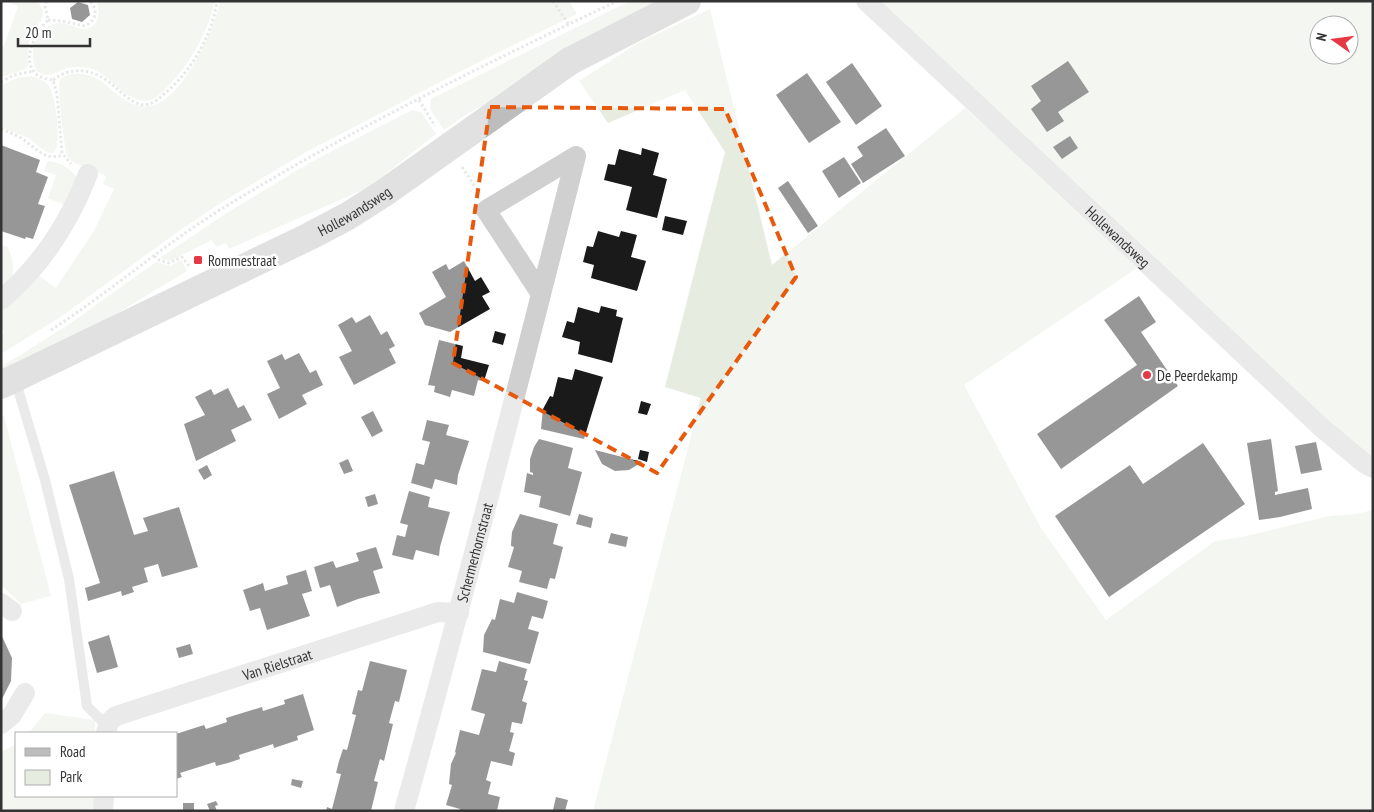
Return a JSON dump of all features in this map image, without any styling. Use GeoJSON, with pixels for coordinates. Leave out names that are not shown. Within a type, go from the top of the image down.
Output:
{"type":"FeatureCollection","features":[{"type":"Feature","properties":{"kind":"main road","name":"Hollewandsweg"},"geometry":{"type":"LineString","coordinates":[[8,382],[239,271],[348,216],[384,193],[570,62],[687,1]]}},
{"type":"Feature","properties":{"kind":"street","name":"Hollewandsweg"},"geometry":{"type":"LineString","coordinates":[[866,1],[1308,414],[1364,463],[1373,468]]}},
{"type":"Feature","properties":{"kind":"street","name":"Schermerhornstraat"},"geometry":{"type":"LineString","coordinates":[[404,811],[459,613],[567,193],[576,156],[486,210],[541,294]]}},
{"type":"Feature","properties":{"kind":"street"},"geometry":{"type":"LineString","coordinates":[[1,300],[32,270],[49,248],[78,200],[88,174]]}},
{"type":"Feature","properties":{"kind":"street","name":"Van Rielstraat"},"geometry":{"type":"LineString","coordinates":[[107,730],[109,722],[116,716],[438,612],[459,613]]}},
{"type":"Feature","properties":{"kind":"street"},"geometry":{"type":"LineString","coordinates":[[1,724],[12,715],[25,693]]}},
{"type":"Feature","properties":{"kind":"street"},"geometry":{"type":"LineString","coordinates":[[103,811],[104,797]]}},
{"type":"Feature","properties":{"kind":"lane"},"geometry":{"type":"LineString","coordinates":[[8,382],[45,480],[69,579],[87,706],[107,730]]}},
{"type":"Feature","properties":{"kind":"path"},"geometry":{"type":"LineString","coordinates":[[46,1],[45,6],[48,20]]}},
{"type":"Feature","properties":{"kind":"path"},"geometry":{"type":"LineString","coordinates":[[48,20],[86,26],[95,18],[96,13],[90,1]]}},
{"type":"Feature","properties":{"kind":"path"},"geometry":{"type":"LineString","coordinates":[[48,20],[36,34],[32,43],[30,57],[33,71],[38,76],[53,80],[67,71],[88,71],[99,76],[136,102],[144,105],[150,104],[173,87],[187,71],[208,33],[217,1]]}},
{"type":"Feature","properties":{"kind":"path"},"geometry":{"type":"LineString","coordinates":[[553,1],[569,25]]}},
{"type":"Feature","properties":{"kind":"path"},"geometry":{"type":"LineString","coordinates":[[50,331],[222,209],[309,157],[474,71],[618,1]]}},
{"type":"Feature","properties":{"kind":"path"},"geometry":{"type":"LineString","coordinates":[[1,82],[14,75],[33,71]]}},
{"type":"Feature","properties":{"kind":"path"},"geometry":{"type":"LineString","coordinates":[[53,80],[57,94],[63,155],[74,166],[88,174]]}},
{"type":"Feature","properties":{"kind":"path"},"geometry":{"type":"LineString","coordinates":[[1,129],[23,140],[44,156],[57,157],[63,155]]}},
{"type":"Feature","properties":{"kind":"path"},"geometry":{"type":"LineString","coordinates":[[154,256],[159,260],[169,263],[182,257],[188,267],[197,262]]}},
{"type":"Feature","properties":{"kind":"highlighted area"},"geometry":{"type":"Polygon","coordinates":[[[490,107],[725,109],[796,277],[657,473],[453,363],[490,107]]]}},
{"type":"Feature","properties":{"kind":"green space"},"geometry":{"type":"Polygon","coordinates":[[[6,1],[36,1],[43,10],[43,15],[30,39],[28,67],[1,77],[1,45],[4,46],[18,6],[6,1]]]}},
{"type":"Feature","properties":{"kind":"green space"},"geometry":{"type":"Polygon","coordinates":[[[96,1],[215,1],[206,28],[186,65],[158,96],[150,100],[141,101],[125,93],[103,75],[92,69],[71,67],[48,75],[44,75],[36,70],[33,59],[34,48],[36,40],[42,31],[50,25],[60,23],[82,29],[90,28],[98,18],[98,5],[96,1]]]}},
{"type":"Feature","properties":{"kind":"green space"},"geometry":{"type":"Polygon","coordinates":[[[220,1],[569,1],[577,14],[471,66],[306,152],[219,204],[62,316],[1,354],[1,336],[4,332],[1,328],[1,309],[38,275],[56,288],[94,231],[114,189],[103,184],[106,176],[81,166],[68,157],[61,118],[60,80],[69,74],[84,74],[101,81],[131,103],[140,106],[154,105],[168,97],[192,68],[210,31],[220,1]]]}},
{"type":"Feature","properties":{"kind":"green space"},"geometry":{"type":"Polygon","coordinates":[[[630,1],[659,1],[524,83],[467,114],[444,130],[430,109],[431,99],[630,1]]]}},
{"type":"Feature","properties":{"kind":"green space"},"geometry":{"type":"Polygon","coordinates":[[[880,1],[1373,1],[1373,458],[1349,442],[880,1]]]}},
{"type":"Feature","properties":{"kind":"green space"},"geometry":{"type":"Polygon","coordinates":[[[710,9],[772,265],[965,108],[1137,268],[964,385],[1041,528],[1106,620],[1215,541],[1242,537],[1329,516],[1356,514],[1373,510],[1373,811],[593,811],[701,398],[665,387],[725,152],[685,90],[608,123],[579,81],[638,43],[710,9]]]}},
{"type":"Feature","properties":{"kind":"green space"},"geometry":{"type":"Polygon","coordinates":[[[31,76],[46,83],[51,90],[56,108],[58,130],[58,140],[54,153],[48,153],[28,138],[1,127],[1,85],[17,78],[31,76]]]}},
{"type":"Feature","properties":{"kind":"green space"},"geometry":{"type":"Polygon","coordinates":[[[412,110],[421,112],[436,134],[369,187],[229,249],[226,243],[216,247],[212,240],[170,261],[160,258],[225,214],[311,162],[412,110]]]}},
{"type":"Feature","properties":{"kind":"green space"},"geometry":{"type":"Polygon","coordinates":[[[49,161],[58,163],[72,171],[78,178],[65,205],[48,198],[56,175],[44,171],[49,161]]]}},
{"type":"Feature","properties":{"kind":"green space"},"geometry":{"type":"Polygon","coordinates":[[[7,246],[11,254],[12,279],[1,287],[1,247],[7,246]]]}},
{"type":"Feature","properties":{"kind":"green space"},"geometry":{"type":"Polygon","coordinates":[[[181,260],[187,271],[83,334],[1,375],[1,367],[68,325],[156,262],[170,266],[181,260]]]}},
{"type":"Feature","properties":{"kind":"green space"},"geometry":{"type":"Polygon","coordinates":[[[4,416],[51,596],[21,604],[1,585],[1,417],[4,416]]]}},
{"type":"Feature","properties":{"kind":"green space"},"geometry":{"type":"Polygon","coordinates":[[[45,713],[95,720],[95,732],[30,732],[45,713]]]}},
{"type":"Feature","properties":{"kind":"green space"},"geometry":{"type":"Polygon","coordinates":[[[15,745],[15,797],[94,797],[94,811],[1,811],[1,752],[15,745]]]}},
{"type":"Feature","properties":{"kind":"building"},"geometry":{"type":"Polygon","coordinates":[[[78,2],[88,5],[90,15],[82,22],[72,19],[70,8],[78,2]]]}},
{"type":"Feature","properties":{"kind":"building"},"geometry":{"type":"Polygon","coordinates":[[[1068,61],[1089,92],[1058,112],[1064,121],[1047,132],[1031,109],[1041,101],[1031,86],[1068,61]]]}},
{"type":"Feature","properties":{"kind":"building"},"geometry":{"type":"Polygon","coordinates":[[[852,63],[882,106],[856,125],[826,82],[852,63]]]}},
{"type":"Feature","properties":{"kind":"building"},"geometry":{"type":"Polygon","coordinates":[[[807,73],[841,122],[809,143],[776,95],[807,73]]]}},
{"type":"Feature","properties":{"kind":"building"},"geometry":{"type":"Polygon","coordinates":[[[886,128],[905,156],[863,183],[851,164],[863,156],[857,147],[886,128]]]}},
{"type":"Feature","properties":{"kind":"building"},"geometry":{"type":"Polygon","coordinates":[[[1070,136],[1078,148],[1062,159],[1053,147],[1070,136]]]}},
{"type":"Feature","properties":{"kind":"building"},"geometry":{"type":"Polygon","coordinates":[[[1,145],[40,160],[36,172],[48,177],[38,204],[45,206],[33,239],[26,237],[25,239],[1,231],[1,145]]]}},
{"type":"Feature","properties":{"kind":"building"},"geometry":{"type":"Polygon","coordinates":[[[642,148],[659,153],[653,175],[667,179],[657,218],[626,210],[632,187],[604,180],[608,164],[615,165],[619,149],[641,155],[642,148]]]}},
{"type":"Feature","properties":{"kind":"building"},"geometry":{"type":"Polygon","coordinates":[[[844,157],[861,183],[839,198],[822,171],[844,157]]]}},
{"type":"Feature","properties":{"kind":"building"},"geometry":{"type":"Polygon","coordinates":[[[788,181],[818,226],[808,233],[778,188],[788,181]]]}},
{"type":"Feature","properties":{"kind":"building"},"geometry":{"type":"Polygon","coordinates":[[[665,216],[687,221],[683,235],[662,230],[665,216]]]}},
{"type":"Feature","properties":{"kind":"building"},"geometry":{"type":"Polygon","coordinates":[[[598,231],[619,237],[621,231],[637,235],[631,257],[646,261],[637,291],[591,278],[594,265],[583,262],[587,246],[593,247],[598,231]]]}},
{"type":"Feature","properties":{"kind":"building"},"geometry":{"type":"Polygon","coordinates":[[[464,261],[475,281],[481,277],[490,292],[482,296],[490,309],[450,332],[425,325],[419,313],[446,297],[432,272],[446,264],[449,270],[464,261]]]}},
{"type":"Feature","properties":{"kind":"building","name":"De Peerdekamp"},"geometry":{"type":"Polygon","coordinates":[[[1139,296],[1156,322],[1141,332],[1178,386],[1061,469],[1037,434],[1137,365],[1104,320],[1139,296]]]}},
{"type":"Feature","properties":{"kind":"building"},"geometry":{"type":"Polygon","coordinates":[[[601,306],[617,310],[616,316],[623,318],[612,363],[578,354],[580,342],[562,337],[567,321],[574,323],[578,307],[599,313],[601,306]]]}},
{"type":"Feature","properties":{"kind":"building"},"geometry":{"type":"Polygon","coordinates":[[[370,315],[381,335],[387,331],[395,346],[389,349],[396,363],[354,385],[339,357],[352,351],[338,325],[352,317],[356,323],[370,315]]]}},
{"type":"Feature","properties":{"kind":"building"},"geometry":{"type":"Polygon","coordinates":[[[495,331],[506,334],[503,345],[492,342],[495,331]]]}},
{"type":"Feature","properties":{"kind":"building"},"geometry":{"type":"Polygon","coordinates":[[[439,340],[463,346],[461,358],[489,365],[484,381],[478,380],[474,396],[452,390],[450,397],[434,392],[435,386],[428,385],[439,340]]]}},
{"type":"Feature","properties":{"kind":"building"},"geometry":{"type":"Polygon","coordinates":[[[299,353],[310,373],[316,370],[323,385],[302,395],[307,404],[279,419],[267,394],[280,388],[267,361],[282,354],[285,360],[299,353]]]}},
{"type":"Feature","properties":{"kind":"building"},"geometry":{"type":"Polygon","coordinates":[[[575,369],[603,377],[584,439],[541,429],[543,409],[550,396],[553,397],[558,377],[572,380],[575,369]]]}},
{"type":"Feature","properties":{"kind":"building"},"geometry":{"type":"Polygon","coordinates":[[[228,388],[238,408],[244,405],[252,420],[231,430],[236,441],[196,461],[184,424],[205,415],[195,397],[211,389],[214,395],[228,388]]]}},
{"type":"Feature","properties":{"kind":"building"},"geometry":{"type":"Polygon","coordinates":[[[641,401],[651,404],[647,415],[638,413],[641,401]]]}},
{"type":"Feature","properties":{"kind":"building"},"geometry":{"type":"Polygon","coordinates":[[[373,411],[383,431],[372,437],[361,417],[373,411]]]}},
{"type":"Feature","properties":{"kind":"building"},"geometry":{"type":"Polygon","coordinates":[[[427,420],[449,425],[446,435],[469,441],[458,475],[457,485],[435,479],[432,489],[411,483],[416,463],[424,465],[430,442],[422,440],[427,420]]]}},
{"type":"Feature","properties":{"kind":"building"},"geometry":{"type":"Polygon","coordinates":[[[539,439],[573,448],[568,468],[582,472],[570,516],[539,507],[541,496],[524,492],[527,473],[533,475],[530,472],[530,459],[539,439]]]}},
{"type":"Feature","properties":{"kind":"building"},"geometry":{"type":"Polygon","coordinates":[[[1271,439],[1278,491],[1275,492],[1275,495],[1308,488],[1312,509],[1259,520],[1247,443],[1271,439]]]}},
{"type":"Feature","properties":{"kind":"building"},"geometry":{"type":"Polygon","coordinates":[[[1316,442],[1322,470],[1301,474],[1295,446],[1316,442]]]}},
{"type":"Feature","properties":{"kind":"building"},"geometry":{"type":"Polygon","coordinates":[[[1203,443],[1245,504],[1109,597],[1055,516],[1130,465],[1143,484],[1203,443]]]}},
{"type":"Feature","properties":{"kind":"building"},"geometry":{"type":"Polygon","coordinates":[[[595,450],[642,462],[629,470],[615,471],[602,464],[595,450]]]}},
{"type":"Feature","properties":{"kind":"building"},"geometry":{"type":"Polygon","coordinates":[[[640,450],[649,452],[647,462],[638,459],[640,450]]]}},
{"type":"Feature","properties":{"kind":"building"},"geometry":{"type":"Polygon","coordinates":[[[348,459],[353,471],[344,474],[339,463],[348,459]]]}},
{"type":"Feature","properties":{"kind":"building"},"geometry":{"type":"Polygon","coordinates":[[[207,465],[212,475],[204,480],[198,470],[207,465]]]}},
{"type":"Feature","properties":{"kind":"building"},"geometry":{"type":"Polygon","coordinates":[[[114,471],[134,535],[148,531],[143,518],[179,507],[198,567],[162,577],[158,564],[144,568],[148,582],[132,587],[134,592],[122,596],[121,591],[88,601],[85,588],[100,583],[69,485],[114,471]]]}},
{"type":"Feature","properties":{"kind":"building"},"geometry":{"type":"Polygon","coordinates":[[[409,491],[430,497],[428,507],[450,512],[439,556],[416,550],[413,560],[392,555],[397,535],[405,537],[408,525],[400,523],[409,491]]]}},
{"type":"Feature","properties":{"kind":"building"},"geometry":{"type":"Polygon","coordinates":[[[375,494],[378,504],[368,507],[365,497],[375,494]]]}},
{"type":"Feature","properties":{"kind":"building"},"geometry":{"type":"Polygon","coordinates":[[[520,514],[558,524],[553,544],[563,547],[555,579],[550,578],[547,589],[519,582],[522,571],[508,567],[514,547],[511,546],[512,532],[520,514]]]}},
{"type":"Feature","properties":{"kind":"building"},"geometry":{"type":"Polygon","coordinates":[[[579,514],[593,518],[591,528],[576,524],[579,514]]]}},
{"type":"Feature","properties":{"kind":"building"},"geometry":{"type":"Polygon","coordinates":[[[611,533],[628,537],[626,547],[608,543],[611,533]]]}},
{"type":"Feature","properties":{"kind":"building"},"geometry":{"type":"Polygon","coordinates":[[[376,547],[383,568],[373,571],[380,593],[337,607],[330,585],[320,588],[314,567],[333,561],[336,568],[359,561],[356,553],[376,547]]]}},
{"type":"Feature","properties":{"kind":"building"},"geometry":{"type":"Polygon","coordinates":[[[306,570],[312,591],[302,594],[310,616],[267,630],[260,608],[250,611],[243,590],[263,583],[265,591],[288,584],[286,576],[306,570]]]}},
{"type":"Feature","properties":{"kind":"building"},"geometry":{"type":"Polygon","coordinates":[[[517,592],[548,601],[543,619],[532,616],[528,629],[539,632],[530,664],[483,652],[484,635],[492,619],[495,620],[500,599],[514,603],[517,592]]]}},
{"type":"Feature","properties":{"kind":"building"},"geometry":{"type":"Polygon","coordinates":[[[1,634],[12,658],[11,681],[1,701],[1,634]]]}},
{"type":"Feature","properties":{"kind":"building"},"geometry":{"type":"Polygon","coordinates":[[[109,635],[118,667],[97,673],[88,642],[109,635]]]}},
{"type":"Feature","properties":{"kind":"building"},"geometry":{"type":"Polygon","coordinates":[[[190,644],[193,654],[179,658],[176,648],[190,644]]]}},
{"type":"Feature","properties":{"kind":"building"},"geometry":{"type":"Polygon","coordinates":[[[370,661],[407,670],[399,702],[395,701],[389,723],[393,724],[384,761],[380,759],[374,781],[378,782],[371,811],[326,811],[327,807],[332,809],[341,774],[336,773],[339,761],[343,749],[347,750],[356,715],[352,714],[358,690],[362,691],[370,661]]]}},
{"type":"Feature","properties":{"kind":"building"},"geometry":{"type":"Polygon","coordinates":[[[499,661],[527,669],[524,680],[528,681],[522,701],[527,703],[522,724],[512,722],[510,732],[514,733],[509,751],[515,753],[512,766],[491,761],[486,780],[491,782],[488,794],[500,797],[497,811],[460,811],[460,809],[446,805],[452,785],[449,784],[451,764],[456,753],[460,730],[479,735],[485,714],[471,710],[482,669],[496,672],[499,661]]]}},
{"type":"Feature","properties":{"kind":"building"},"geometry":{"type":"Polygon","coordinates":[[[303,694],[314,730],[297,736],[298,740],[274,748],[273,744],[239,755],[240,759],[228,763],[216,766],[215,762],[180,773],[182,777],[178,778],[178,733],[204,725],[206,729],[227,722],[226,718],[262,707],[263,711],[285,704],[284,700],[303,694]]]}},
{"type":"Feature","properties":{"kind":"building"},"geometry":{"type":"Polygon","coordinates":[[[292,779],[303,781],[301,788],[291,785],[292,779]]]}},
{"type":"Feature","properties":{"kind":"building"},"geometry":{"type":"Polygon","coordinates":[[[556,797],[568,800],[565,811],[553,810],[556,797]]]}},
{"type":"Feature","properties":{"kind":"building"},"geometry":{"type":"Polygon","coordinates":[[[216,801],[218,805],[215,806],[217,811],[210,811],[207,804],[216,801]]]}},
{"type":"Feature","properties":{"kind":"building"},"geometry":{"type":"Polygon","coordinates":[[[183,803],[194,803],[194,811],[183,811],[183,803]]]}},
{"type":"Feature","properties":{"kind":"place","name":"Rommestraat"},"geometry":{"type":"Point","coordinates":[198,260]}},
{"type":"Feature","properties":{"kind":"place","name":"De Peerdekamp"},"geometry":{"type":"Point","coordinates":[1147,375]}}]}
